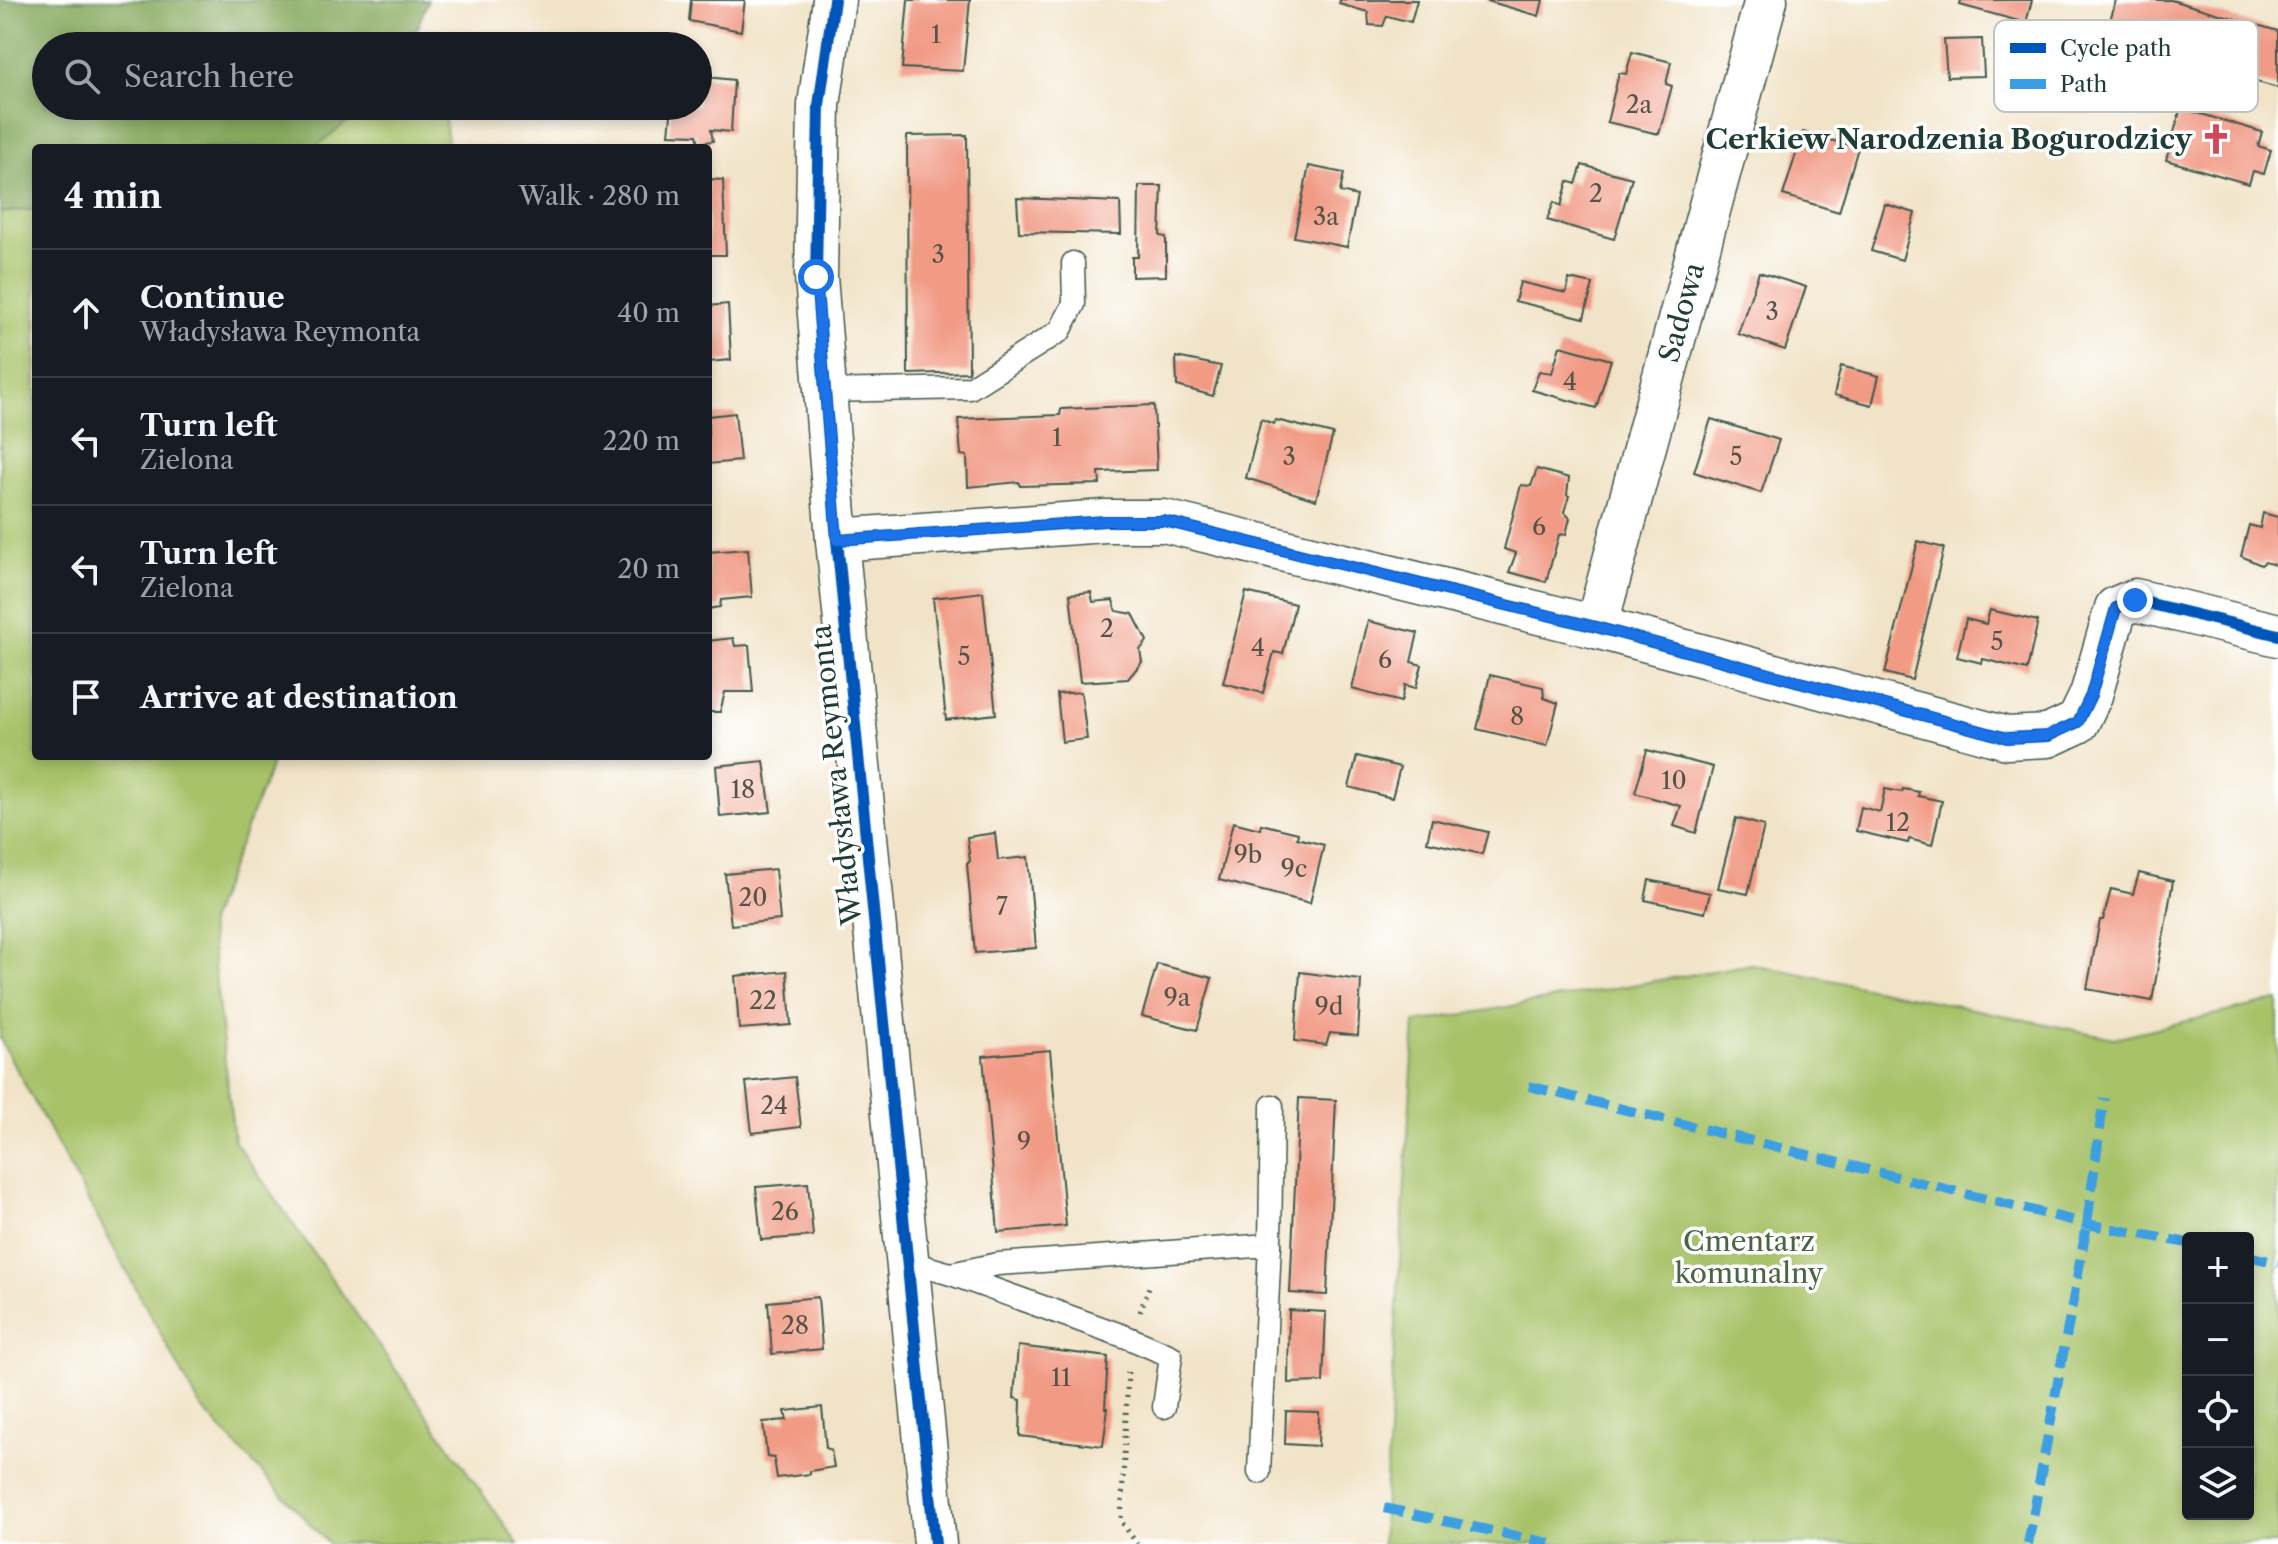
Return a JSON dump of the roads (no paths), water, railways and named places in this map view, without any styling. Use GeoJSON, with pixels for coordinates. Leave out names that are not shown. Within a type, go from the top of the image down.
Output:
{"type":"FeatureCollection","features":[{"type":"Feature","properties":{"kind":"street","name":"Władysława Reymonta"},"geometry":{"type":"LineString","coordinates":[[834,0],[819,105],[816,277],[837,540],[935,1544]]}},
{"type":"Feature","properties":{"kind":"street","name":"Sadowa"},"geometry":{"type":"LineString","coordinates":[[1596,627],[1766,0]]}},
{"type":"Feature","properties":{"kind":"street"},"geometry":{"type":"LineString","coordinates":[[837,540],[1105,521],[1164,521],[1596,627],[2007,738],[2048,736],[2078,722],[2091,695],[2116,608],[2135,600],[2278,635]]}},
{"type":"Feature","properties":{"kind":"lane"},"geometry":{"type":"LineString","coordinates":[[825,391],[970,388],[1060,331],[1074,304],[1073,263]]}},
{"type":"Feature","properties":{"kind":"lane"},"geometry":{"type":"LineString","coordinates":[[1259,1472],[1270,1245],[1272,1106]]}},
{"type":"Feature","properties":{"kind":"lane"},"geometry":{"type":"LineString","coordinates":[[951,1274],[998,1264],[1270,1245]]}},
{"type":"Feature","properties":{"kind":"lane"},"geometry":{"type":"LineString","coordinates":[[908,1262],[951,1274],[1171,1356],[1164,1407]]}},
{"type":"Feature","properties":{"kind":"place","name":"Cerkiew Narodzenia Bogurodzicy"},"geometry":{"type":"Point","coordinates":[2216,139]}},
{"type":"Feature","properties":{"kind":"park label","name":"Cmentarz komunalny"},"geometry":{"type":"Point","coordinates":[1749,1257]}}]}
